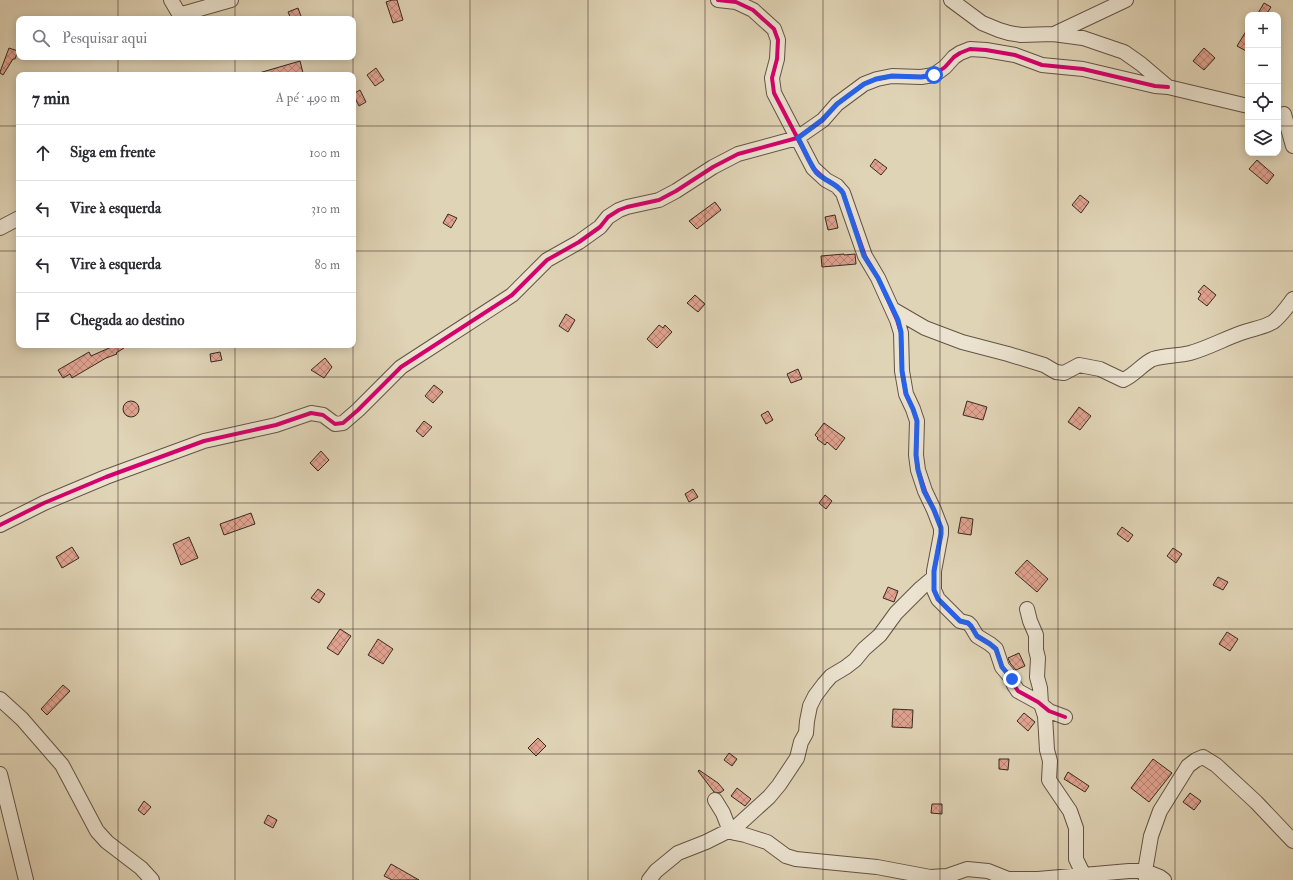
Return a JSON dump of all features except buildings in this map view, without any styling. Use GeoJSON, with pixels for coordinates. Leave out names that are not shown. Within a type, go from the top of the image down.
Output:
{"type":"FeatureCollection","features":[{"type":"Feature","properties":{"kind":"street"},"geometry":{"type":"LineString","coordinates":[[171,0],[178,12],[182,14],[231,0]]}},
{"type":"Feature","properties":{"kind":"street"},"geometry":{"type":"LineString","coordinates":[[718,0],[736,2],[754,10],[774,29],[778,40],[778,59],[772,78],[774,93],[816,172],[837,186],[843,193],[864,256],[878,278],[894,310],[901,332],[902,371],[906,394],[916,416],[916,455],[918,470],[924,491],[941,528],[934,577],[934,590],[938,599],[960,621],[968,623],[977,636],[996,649],[1002,667],[1012,679],[1018,691],[1049,710],[1065,717]]}},
{"type":"Feature","properties":{"kind":"street"},"geometry":{"type":"LineString","coordinates":[[951,0],[982,23],[1015,55]]}},
{"type":"Feature","properties":{"kind":"street"},"geometry":{"type":"LineString","coordinates":[[1053,34],[1126,0]]}},
{"type":"Feature","properties":{"kind":"street"},"geometry":{"type":"LineString","coordinates":[[982,23],[1009,33],[1021,35],[1053,34],[1083,38],[1124,52],[1168,87]]}},
{"type":"Feature","properties":{"kind":"street"},"geometry":{"type":"LineString","coordinates":[[0,525],[44,503],[106,477],[204,441],[276,425],[311,413],[323,415],[335,424],[343,423],[401,367],[512,295],[547,260],[589,235],[600,227],[608,217],[627,207],[659,200],[738,154],[798,138],[822,120],[837,104],[864,84],[876,79],[892,76],[921,77],[934,75],[945,68],[954,57],[960,53],[970,49],[986,50],[1015,55],[1042,65],[1084,69],[1245,105]]}},
{"type":"Feature","properties":{"kind":"street"},"geometry":{"type":"LineString","coordinates":[[1285,114],[1293,146]]}},
{"type":"Feature","properties":{"kind":"street"},"geometry":{"type":"LineString","coordinates":[[780,143],[789,123]]}},
{"type":"Feature","properties":{"kind":"street"},"geometry":{"type":"LineString","coordinates":[[0,228],[16,220]]}},
{"type":"Feature","properties":{"kind":"street"},"geometry":{"type":"LineString","coordinates":[[894,310],[925,328],[962,342],[1008,354],[1044,366],[1056,372],[1064,373],[1079,365],[1100,369],[1123,380],[1131,377],[1153,359],[1189,353],[1213,346],[1246,331],[1265,326],[1273,321],[1293,299]]}},
{"type":"Feature","properties":{"kind":"street"},"geometry":{"type":"LineString","coordinates":[[649,880],[656,871],[678,853],[706,842],[736,827],[769,797],[780,785],[797,758],[801,742],[806,733],[810,706],[824,684],[831,676],[855,660],[864,649],[880,635],[896,613],[934,577]]}},
{"type":"Feature","properties":{"kind":"street"},"geometry":{"type":"LineString","coordinates":[[1027,608],[1030,621],[1036,635],[1036,650],[1038,658],[1037,677],[1040,688],[1041,704],[1045,716],[1047,750],[1050,761],[1049,780],[1070,811],[1076,828],[1076,859],[1086,878]]}},
{"type":"Feature","properties":{"kind":"street"},"geometry":{"type":"LineString","coordinates":[[0,699],[22,719],[62,764],[97,831],[106,842],[141,868],[152,880]]}},
{"type":"Feature","properties":{"kind":"street"},"geometry":{"type":"LineString","coordinates":[[1145,876],[1151,836],[1160,811],[1188,766],[1203,757],[1216,765],[1256,802],[1293,841]]}},
{"type":"Feature","properties":{"kind":"street"},"geometry":{"type":"LineString","coordinates":[[0,774],[26,880]]}},
{"type":"Feature","properties":{"kind":"street"},"geometry":{"type":"LineString","coordinates":[[715,800],[723,813],[730,831],[767,842],[790,858],[877,867],[924,876],[941,877],[967,869],[988,871],[1008,879],[1086,878],[1129,871],[1145,876],[1160,877],[1164,880]]}},
{"type":"Feature","properties":{"kind":"cycle path"},"geometry":{"type":"LineString","coordinates":[[718,0],[736,2],[753,10],[774,29],[778,40],[777,59],[772,78],[774,93],[813,168],[826,180],[837,186],[843,193],[865,256],[878,278],[897,320],[901,333],[902,371],[906,394],[917,421],[916,455],[918,470],[925,491],[941,528],[934,571],[934,590],[938,599],[960,621],[968,623],[977,636],[996,649],[1002,667],[1012,679],[1018,691],[1038,702],[1049,711],[1065,717]]}},
{"type":"Feature","properties":{"kind":"cycle path"},"geometry":{"type":"LineString","coordinates":[[0,525],[44,503],[106,477],[204,441],[276,425],[311,413],[323,415],[335,424],[343,423],[401,367],[512,295],[547,260],[579,242],[600,227],[608,217],[627,207],[659,200],[713,167],[738,154],[797,138],[823,120],[837,104],[864,84],[877,79],[892,76],[921,77],[934,75],[945,67],[954,57],[970,49],[1015,55],[1042,65],[1083,69],[1155,86],[1168,87]]}},
{"type":"Feature","properties":{"kind":"route"},"geometry":{"type":"LineString","coordinates":[[934,75],[921,77],[892,76],[876,79],[864,84],[837,104],[822,120],[798,138],[816,172],[837,186],[843,193],[864,256],[878,278],[898,320],[901,332],[902,371],[906,394],[917,421],[916,455],[918,470],[924,491],[941,528],[934,571],[934,590],[938,599],[960,621],[968,623],[977,636],[996,649],[1002,667],[1012,679]]}}]}
